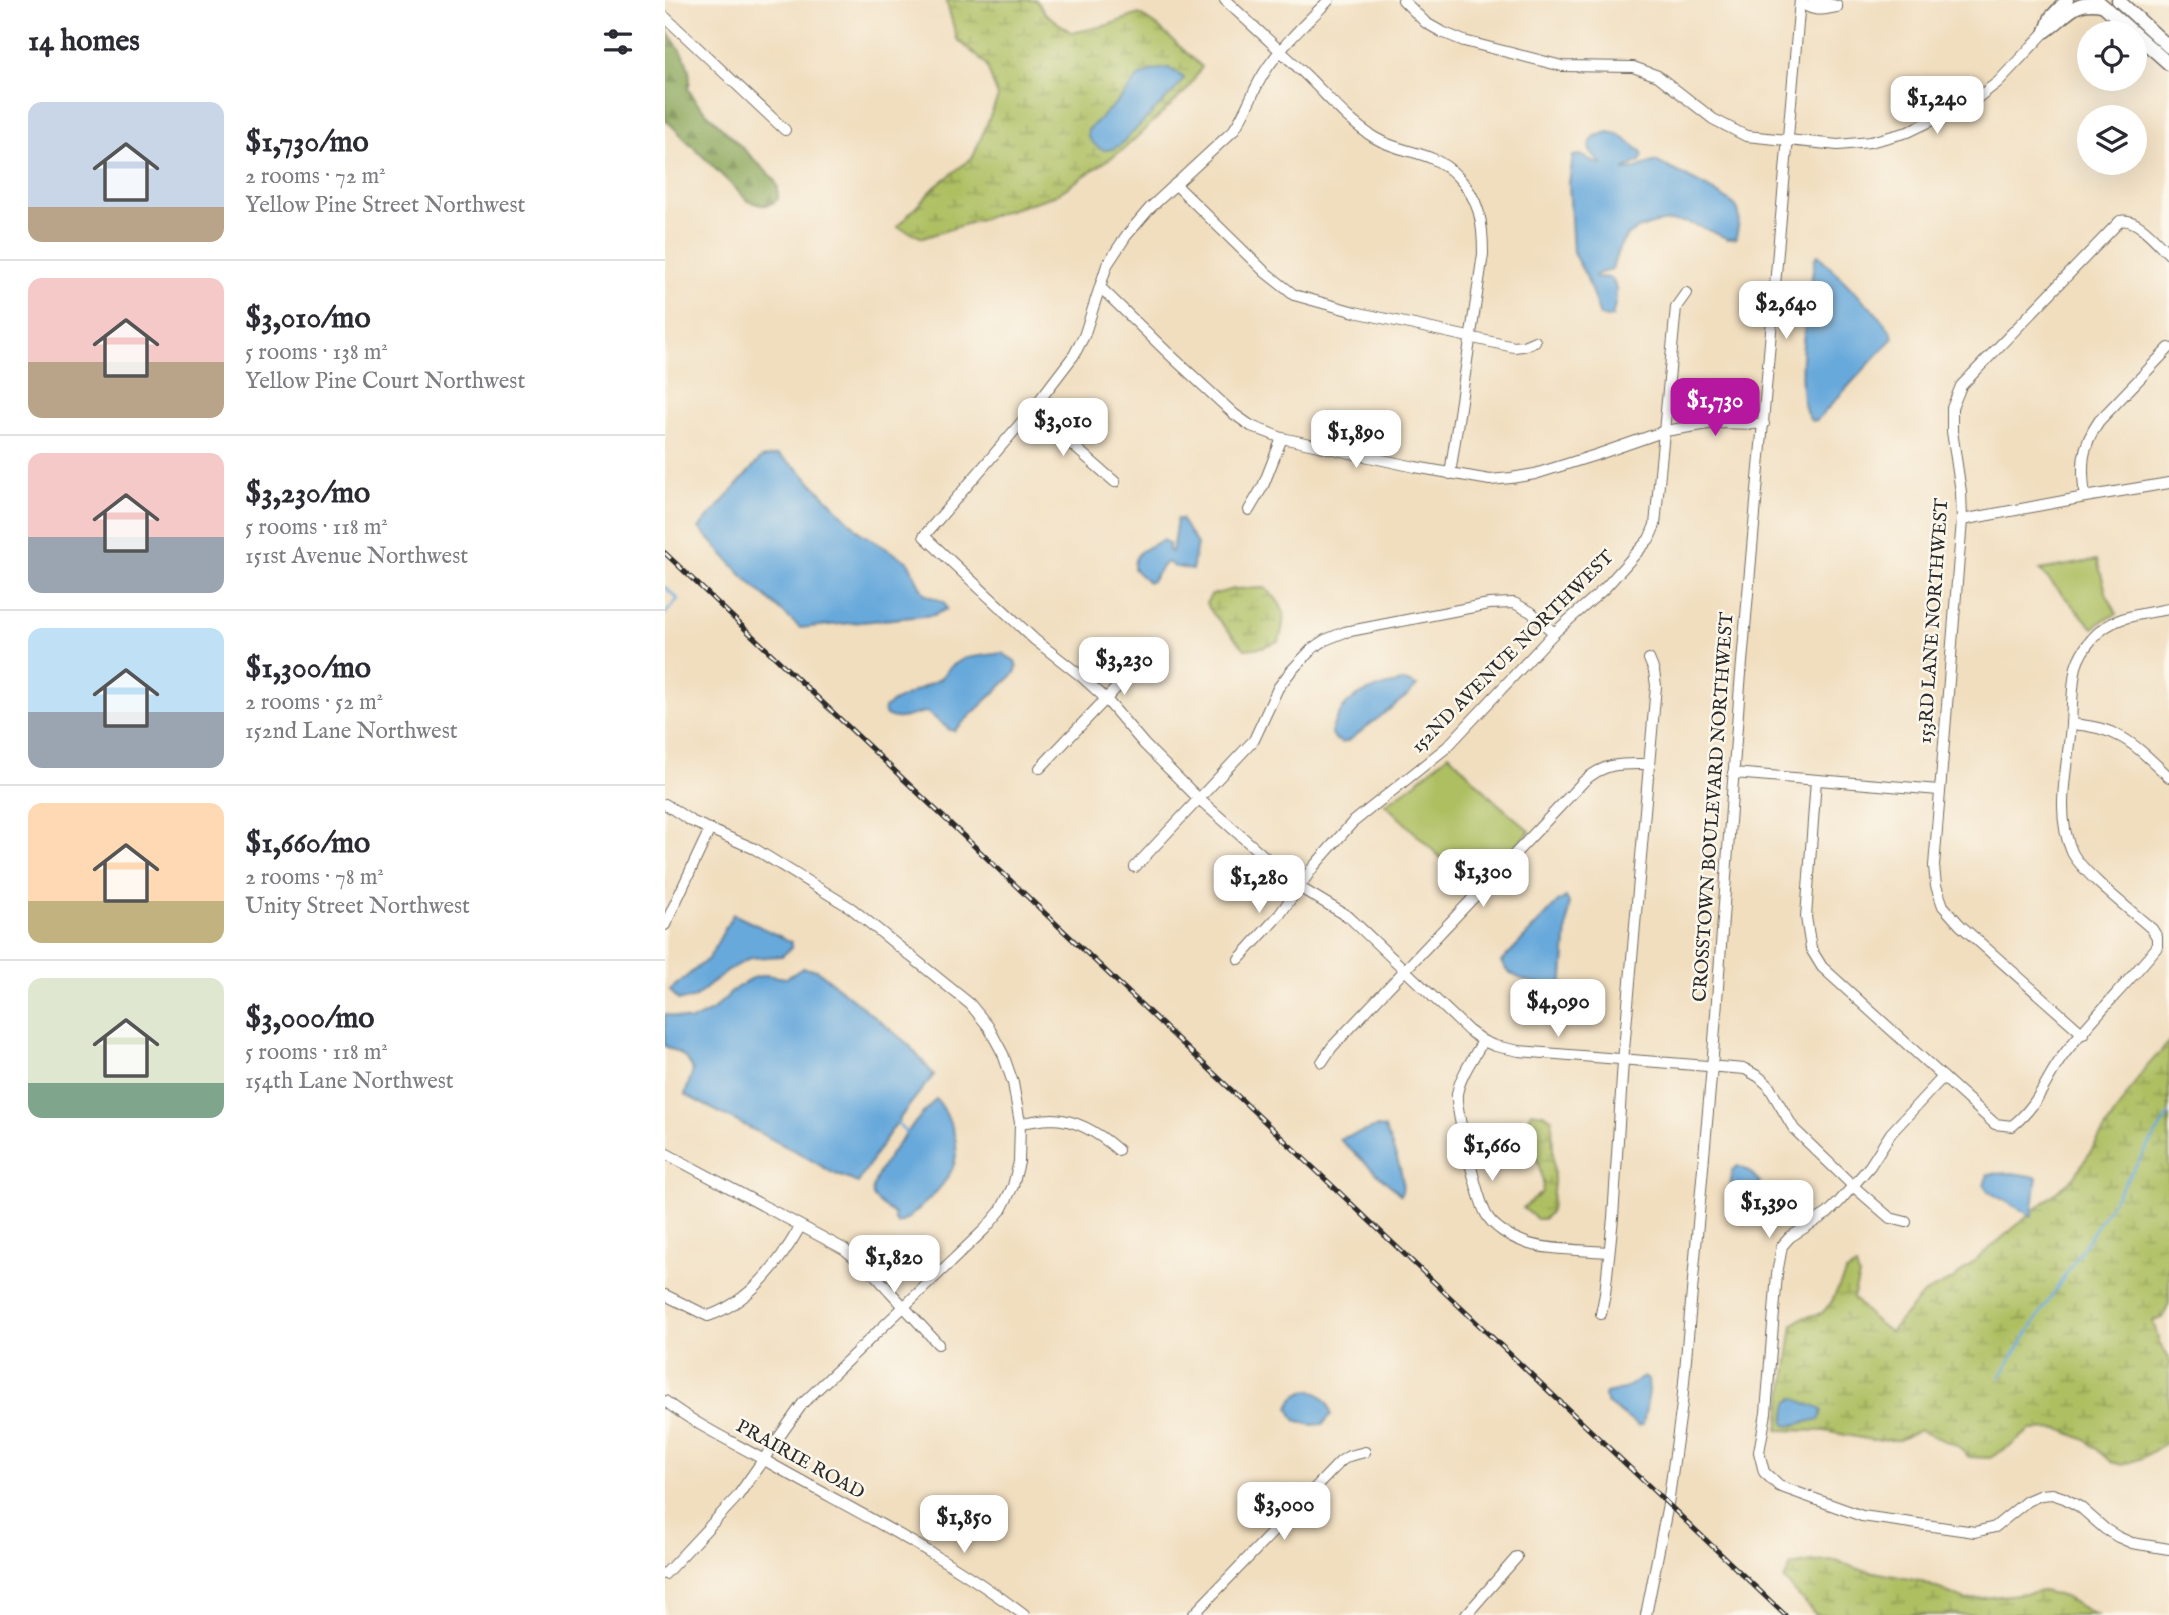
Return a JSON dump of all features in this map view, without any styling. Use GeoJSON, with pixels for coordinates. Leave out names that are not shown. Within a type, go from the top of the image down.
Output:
{"type":"FeatureCollection","features":[{"type":"Feature","properties":{"kind":"main road"},"geometry":{"type":"LineString","coordinates":[[2046,31],[2051,17],[2067,0]]}},
{"type":"Feature","properties":{"kind":"main road"},"geometry":{"type":"LineString","coordinates":[[2118,0],[2169,47]]}},
{"type":"Feature","properties":{"kind":"main road"},"geometry":{"type":"LineString","coordinates":[[2123,0],[2135,16]]}},
{"type":"Feature","properties":{"kind":"main road"},"geometry":{"type":"LineString","coordinates":[[2046,31],[2081,2],[2103,2],[2135,16]]}},
{"type":"Feature","properties":{"kind":"main road"},"geometry":{"type":"LineString","coordinates":[[2103,2],[2122,21]]}},
{"type":"Feature","properties":{"kind":"main road"},"geometry":{"type":"LineString","coordinates":[[2147,45],[2169,64]]}},
{"type":"Feature","properties":{"kind":"street"},"geometry":{"type":"LineString","coordinates":[[1226,0],[1348,117],[1375,138],[1437,159],[1458,176],[1478,203],[1482,220],[1483,254],[1450,474]]}},
{"type":"Feature","properties":{"kind":"street"},"geometry":{"type":"LineString","coordinates":[[1329,0],[1280,51],[1263,74],[1233,131],[1150,208],[1126,236],[1107,265],[1084,336],[1074,355],[1031,410],[923,536],[1035,640],[1105,698],[1144,744],[1199,799],[1299,887],[1349,917],[1457,1021],[1483,1041],[1509,1050],[1745,1069],[1759,1077],[1774,1093],[1794,1129],[1853,1186],[1890,1218],[1906,1222]]}},
{"type":"Feature","properties":{"kind":"street"},"geometry":{"type":"LineString","coordinates":[[1403,0],[1426,23],[1462,41],[1562,66],[1633,67],[1658,76],[1713,119],[1746,136],[1837,145],[1857,144],[1908,132],[1976,99],[1998,82],[2046,31]]}},
{"type":"Feature","properties":{"kind":"street"},"geometry":{"type":"LineString","coordinates":[[1800,0],[1813,9],[1837,7],[1813,0]]}},
{"type":"Feature","properties":{"kind":"street","name":"CROSSTOWN BOULEVARD NORTHWEST"},"geometry":{"type":"LineString","coordinates":[[1646,1615],[1668,1504],[1681,1417],[1800,0]]}},
{"type":"Feature","properties":{"kind":"street"},"geometry":{"type":"LineString","coordinates":[[665,17],[785,130]]}},
{"type":"Feature","properties":{"kind":"street"},"geometry":{"type":"LineString","coordinates":[[1175,184],[1265,272],[1294,295],[1355,312],[1514,346],[1535,341]]}},
{"type":"Feature","properties":{"kind":"street","name":"153RD LANE NORTHWEST"},"geometry":{"type":"LineString","coordinates":[[2083,1034],[1960,925],[1943,906],[1936,886],[1934,866],[1939,790],[1962,520],[1952,408],[1961,386],[2120,221],[2126,220],[2137,225],[2169,254]]}},
{"type":"Feature","properties":{"kind":"street"},"geometry":{"type":"LineString","coordinates":[[1101,288],[1168,354],[1251,426],[1282,438],[1450,474],[1490,480],[1535,474],[1665,431],[1715,423],[1764,424]]}},
{"type":"Feature","properties":{"kind":"street","name":"152ND AVENUE NORTHWEST"},"geometry":{"type":"LineString","coordinates":[[1239,959],[1280,914],[1352,823],[1447,747],[1554,633],[1605,587],[1649,539],[1655,524],[1676,307],[1686,293]]}},
{"type":"Feature","properties":{"kind":"street"},"geometry":{"type":"LineString","coordinates":[[2085,497],[2082,470],[2084,450],[2090,435],[2099,421],[2169,348]]}},
{"type":"Feature","properties":{"kind":"street"},"geometry":{"type":"LineString","coordinates":[[1031,410],[1115,482]]}},
{"type":"Feature","properties":{"kind":"street"},"geometry":{"type":"LineString","coordinates":[[1249,510],[1263,486],[1282,438]]}},
{"type":"Feature","properties":{"kind":"street"},"geometry":{"type":"LineString","coordinates":[[1962,520],[2169,483]]}},
{"type":"Feature","properties":{"kind":"street"},"geometry":{"type":"LineString","coordinates":[[1135,867],[1254,740],[1278,688],[1313,648],[1325,640],[1345,632],[1489,604],[1514,603],[1531,612],[1554,633]]}},
{"type":"Feature","properties":{"kind":"street"},"geometry":{"type":"LineString","coordinates":[[1816,780],[1806,917],[1811,949],[1822,967],[1994,1124],[2012,1126],[2026,1115],[2043,1093],[2064,1055],[2157,946],[2157,937],[2152,929],[2092,875],[2073,854],[2064,829],[2064,794],[2077,665],[2081,654],[2092,638],[2114,621],[2169,609]]}},
{"type":"Feature","properties":{"kind":"street"},"geometry":{"type":"LineString","coordinates":[[1601,1314],[1613,1218],[1623,1061],[1656,686],[1649,659]]}},
{"type":"Feature","properties":{"kind":"street"},"geometry":{"type":"LineString","coordinates":[[1040,768],[1140,663]]}},
{"type":"Feature","properties":{"kind":"street"},"geometry":{"type":"LineString","coordinates":[[2071,724],[2089,725],[2119,734],[2169,777]]}},
{"type":"Feature","properties":{"kind":"street"},"geometry":{"type":"LineString","coordinates":[[1322,1062],[1332,1046],[1595,771],[1621,764],[1649,764]]}},
{"type":"Feature","properties":{"kind":"street"},"geometry":{"type":"LineString","coordinates":[[1733,773],[1939,790]]}},
{"type":"Feature","properties":{"kind":"street"},"geometry":{"type":"LineString","coordinates":[[665,804],[691,821],[755,849],[851,908],[970,1004],[988,1027],[1003,1054],[1013,1083],[1020,1123],[1019,1162],[1013,1185],[1001,1210],[985,1229],[803,1403],[737,1497],[665,1574]]}},
{"type":"Feature","properties":{"kind":"street"},"geometry":{"type":"LineString","coordinates":[[665,925],[710,829]]}},
{"type":"Feature","properties":{"kind":"street"},"geometry":{"type":"LineString","coordinates":[[1483,1041],[1457,1093],[1458,1110],[1486,1215],[1497,1227],[1526,1244],[1609,1252]]}},
{"type":"Feature","properties":{"kind":"street"},"geometry":{"type":"LineString","coordinates":[[1943,1077],[1891,1133],[1870,1166],[1828,1213],[1790,1237],[1782,1247],[1777,1274],[1766,1413],[1759,1452],[1764,1472],[1779,1486],[1862,1516],[1975,1532],[1995,1527],[2027,1501],[2052,1494],[2080,1507],[2105,1529],[2119,1537],[2132,1543],[2169,1549]]}},
{"type":"Feature","properties":{"kind":"street"},"geometry":{"type":"LineString","coordinates":[[1020,1123],[1054,1119],[1080,1125],[1102,1135],[1118,1150]]}},
{"type":"Feature","properties":{"kind":"street"},"geometry":{"type":"LineString","coordinates":[[665,1153],[860,1260],[938,1344]]}},
{"type":"Feature","properties":{"kind":"street"},"geometry":{"type":"LineString","coordinates":[[665,1295],[708,1316],[727,1309],[774,1268],[800,1227]]}},
{"type":"Feature","properties":{"kind":"street","name":"PRAIRIE ROAD"},"geometry":{"type":"LineString","coordinates":[[665,1402],[911,1541],[958,1569],[1024,1615]]}},
{"type":"Feature","properties":{"kind":"street"},"geometry":{"type":"LineString","coordinates":[[1193,1615],[1341,1461],[1365,1452]]}},
{"type":"Feature","properties":{"kind":"street"},"geometry":{"type":"LineString","coordinates":[[1466,1615],[1517,1557]]}},
{"type":"Feature","properties":{"kind":"green space"},"geometry":{"type":"Polygon","coordinates":[[[946,0],[1036,0],[1046,14],[1072,33],[1108,25],[1139,14],[1156,25],[1202,67],[1187,90],[1124,149],[1056,195],[923,238],[897,227],[935,187],[973,157],[998,97],[986,64],[957,39],[946,0]]]}},
{"type":"Feature","properties":{"kind":"green space"},"geometry":{"type":"Polygon","coordinates":[[[665,28],[680,49],[687,65],[690,81],[688,89],[697,103],[775,180],[778,199],[774,202],[763,205],[748,201],[665,119],[665,28]]]}},
{"type":"Feature","properties":{"kind":"green space"},"geometry":{"type":"Polygon","coordinates":[[[2097,560],[2107,595],[2117,614],[2093,628],[2040,570],[2097,560]]]}},
{"type":"Feature","properties":{"kind":"green space"},"geometry":{"type":"Polygon","coordinates":[[[1265,588],[1281,605],[1283,611],[1279,641],[1263,647],[1245,649],[1206,603],[1211,595],[1234,589],[1265,588]]]}},
{"type":"Feature","properties":{"kind":"green space"},"geometry":{"type":"Polygon","coordinates":[[[1449,754],[1495,801],[1530,831],[1474,890],[1385,804],[1449,754]]]}},
{"type":"Feature","properties":{"kind":"green space"},"geometry":{"type":"Polygon","coordinates":[[[2169,1042],[2169,1303],[2163,1318],[2153,1321],[2159,1342],[2169,1358],[2169,1441],[2142,1458],[2122,1465],[2112,1462],[2086,1440],[2059,1429],[2030,1430],[1990,1458],[1969,1457],[1957,1446],[1919,1430],[1899,1440],[1871,1440],[1825,1431],[1778,1430],[1793,1325],[1802,1318],[1822,1313],[1831,1303],[1846,1272],[1856,1266],[1859,1276],[1853,1298],[1890,1332],[1923,1294],[1952,1280],[2074,1177],[2142,1072],[2169,1042]]]}},
{"type":"Feature","properties":{"kind":"green space"},"geometry":{"type":"Polygon","coordinates":[[[1531,1112],[1552,1119],[1554,1182],[1551,1211],[1544,1219],[1537,1219],[1523,1208],[1542,1192],[1543,1182],[1527,1120],[1531,1112]]]}},
{"type":"Feature","properties":{"kind":"green space"},"geometry":{"type":"Polygon","coordinates":[[[1836,1561],[1859,1569],[1920,1581],[1966,1600],[2043,1591],[2064,1597],[2096,1615],[1816,1615],[1784,1580],[1791,1566],[1836,1561]]]}},
{"type":"Feature","properties":{"kind":"water"},"geometry":{"type":"Polygon","coordinates":[[[1169,68],[1184,78],[1120,145],[1103,150],[1088,137],[1088,130],[1123,96],[1138,77],[1154,70],[1169,68]]]}},
{"type":"Feature","properties":{"kind":"water"},"geometry":{"type":"Polygon","coordinates":[[[1609,132],[1623,137],[1641,151],[1643,156],[1640,161],[1623,170],[1656,161],[1725,198],[1738,210],[1739,217],[1736,238],[1728,239],[1690,223],[1670,221],[1649,225],[1630,234],[1620,245],[1612,269],[1595,275],[1611,278],[1614,282],[1616,297],[1612,317],[1607,318],[1600,316],[1586,276],[1573,253],[1569,183],[1573,156],[1582,156],[1602,165],[1590,151],[1589,145],[1595,136],[1609,132]]]}},
{"type":"Feature","properties":{"kind":"water"},"geometry":{"type":"Polygon","coordinates":[[[1818,255],[1876,313],[1891,331],[1893,338],[1817,420],[1812,421],[1805,409],[1802,368],[1809,294],[1815,258],[1818,255]]]}},
{"type":"Feature","properties":{"kind":"water"},"geometry":{"type":"Polygon","coordinates":[[[778,455],[797,468],[861,533],[908,562],[926,595],[944,602],[947,609],[934,615],[800,628],[743,576],[699,528],[761,458],[778,455]]]}},
{"type":"Feature","properties":{"kind":"water"},"geometry":{"type":"Polygon","coordinates":[[[1177,519],[1181,519],[1197,544],[1192,570],[1173,566],[1168,562],[1151,582],[1148,582],[1134,569],[1136,558],[1142,550],[1163,540],[1169,544],[1169,551],[1172,552],[1177,519]]]}},
{"type":"Feature","properties":{"kind":"water"},"geometry":{"type":"Polygon","coordinates":[[[1002,653],[1015,661],[1015,673],[954,731],[927,712],[900,718],[885,714],[884,708],[940,679],[950,667],[965,658],[1002,653]]]}},
{"type":"Feature","properties":{"kind":"water"},"geometry":{"type":"Polygon","coordinates":[[[1405,681],[1417,686],[1350,740],[1343,743],[1336,740],[1331,732],[1342,709],[1350,701],[1380,687],[1405,681]]]}},
{"type":"Feature","properties":{"kind":"water"},"geometry":{"type":"Polygon","coordinates":[[[1566,897],[1569,903],[1563,978],[1560,986],[1554,988],[1524,980],[1511,973],[1501,962],[1558,902],[1566,897]]]}},
{"type":"Feature","properties":{"kind":"water"},"geometry":{"type":"Polygon","coordinates":[[[733,914],[792,942],[791,948],[782,956],[751,958],[728,970],[693,999],[678,1000],[670,990],[709,958],[733,914]]]}},
{"type":"Feature","properties":{"kind":"water"},"geometry":{"type":"Polygon","coordinates":[[[803,968],[817,970],[908,1044],[934,1075],[893,1127],[858,1183],[833,1173],[685,1095],[693,1070],[682,1055],[665,1046],[665,1014],[691,1021],[712,1011],[736,988],[753,978],[765,975],[786,978],[803,968]]]}},
{"type":"Feature","properties":{"kind":"water"},"geometry":{"type":"Polygon","coordinates":[[[936,1099],[941,1104],[955,1136],[956,1158],[953,1168],[933,1195],[898,1224],[894,1214],[873,1196],[873,1186],[897,1145],[936,1099]]]}},
{"type":"Feature","properties":{"kind":"water"},"geometry":{"type":"Polygon","coordinates":[[[1377,1127],[1385,1128],[1398,1162],[1403,1187],[1401,1195],[1339,1139],[1377,1127]]]}},
{"type":"Feature","properties":{"kind":"water"},"geometry":{"type":"Polygon","coordinates":[[[1738,1166],[1749,1171],[1760,1182],[1756,1189],[1739,1199],[1731,1196],[1730,1190],[1732,1170],[1738,1166]]]}},
{"type":"Feature","properties":{"kind":"water"},"geometry":{"type":"Polygon","coordinates":[[[2012,1173],[2037,1177],[2032,1216],[1989,1192],[1984,1185],[1988,1174],[2012,1173]]]}},
{"type":"Feature","properties":{"kind":"water"},"geometry":{"type":"Polygon","coordinates":[[[1644,1377],[1648,1380],[1649,1392],[1643,1425],[1638,1426],[1607,1403],[1604,1396],[1606,1393],[1624,1389],[1644,1377]]]}},
{"type":"Feature","properties":{"kind":"water"},"geometry":{"type":"Polygon","coordinates":[[[1309,1390],[1321,1396],[1329,1406],[1331,1415],[1323,1424],[1312,1425],[1295,1420],[1289,1408],[1296,1396],[1309,1390]]]}},
{"type":"Feature","properties":{"kind":"water"},"geometry":{"type":"Polygon","coordinates":[[[1794,1398],[1822,1410],[1820,1419],[1789,1426],[1784,1424],[1788,1403],[1794,1398]]]}},
{"type":"Feature","properties":{"kind":"waterway"},"geometry":{"type":"LineString","coordinates":[[665,587],[678,599],[665,614]]}},
{"type":"Feature","properties":{"kind":"waterway"},"geometry":{"type":"LineString","coordinates":[[1999,1378],[2169,1114]]}},
{"type":"Feature","properties":{"kind":"waterway"},"geometry":{"type":"LineString","coordinates":[[896,1121],[907,1134]]}},
{"type":"Feature","properties":{"kind":"railway"},"geometry":{"type":"LineString","coordinates":[[665,553],[1785,1615]]}}]}
